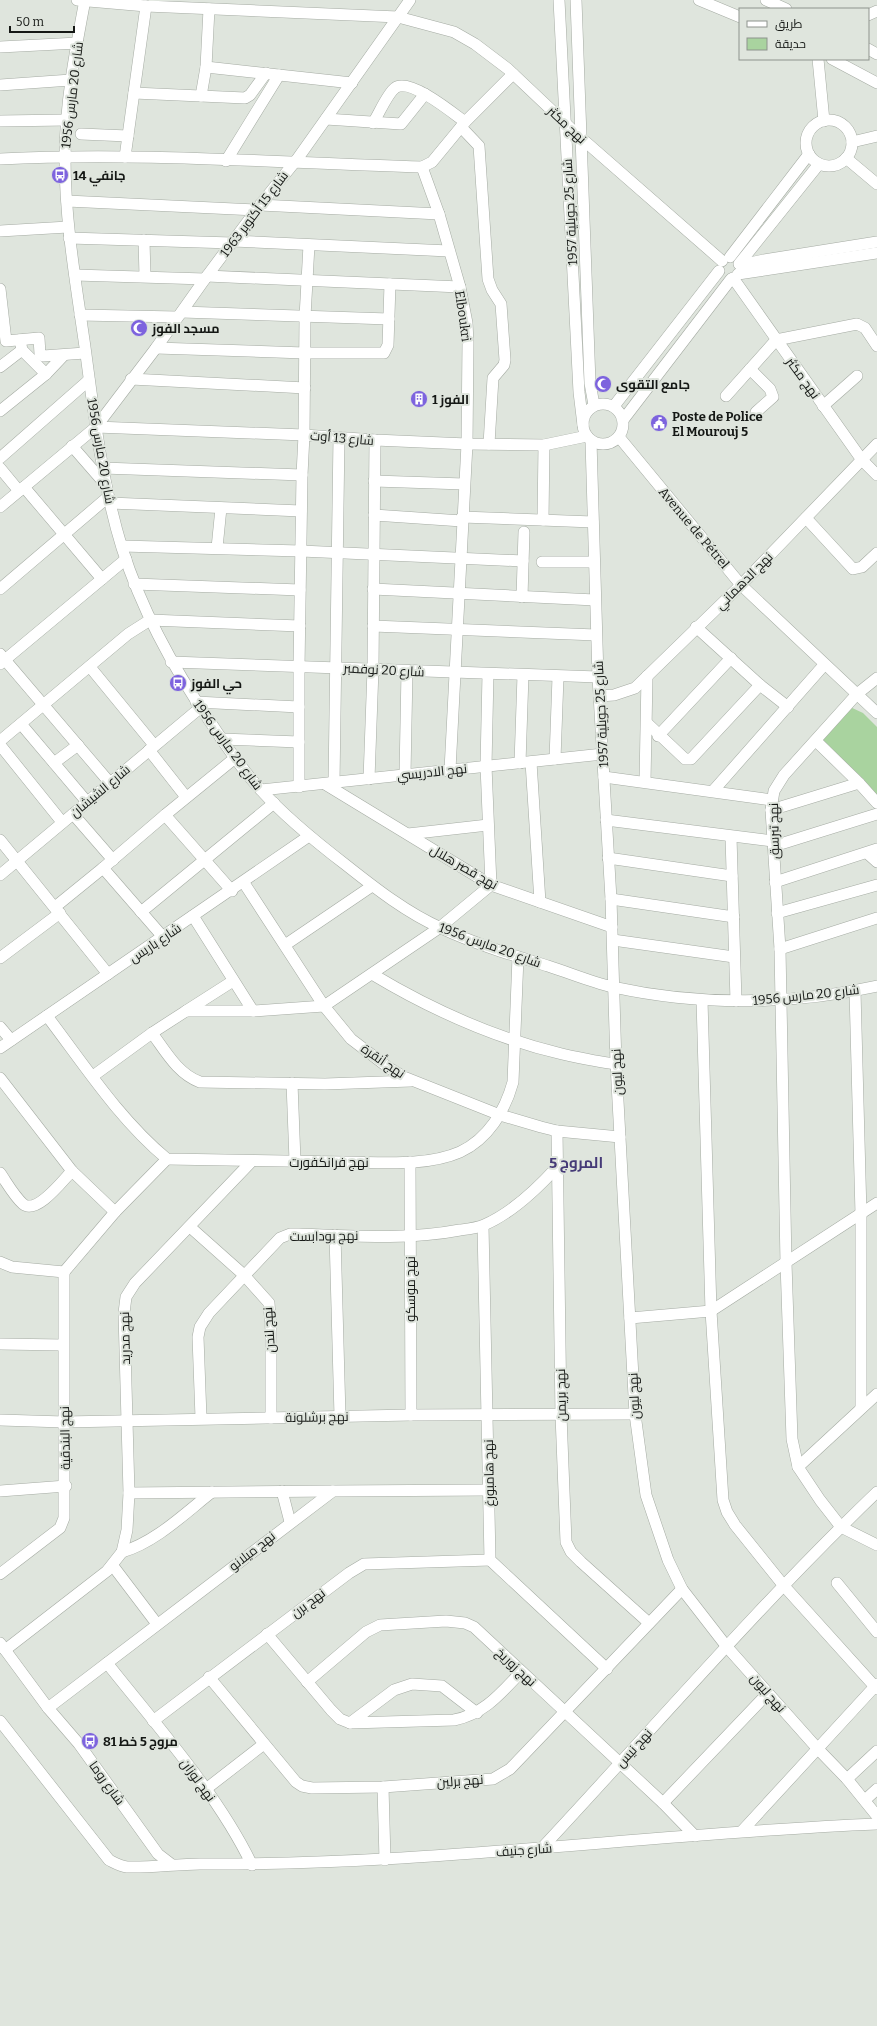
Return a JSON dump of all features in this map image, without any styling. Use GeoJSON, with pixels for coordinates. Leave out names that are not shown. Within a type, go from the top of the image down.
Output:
{"type":"FeatureCollection","features":[{"type":"Feature","properties":{"kind":"street","name":"نهج مكثر"},"geometry":{"type":"LineString","coordinates":[[82,0],[146,6],[398,17],[454,32],[475,44],[513,74],[580,138],[724,263]]}},
{"type":"Feature","properties":{"kind":"street","name":"شارع 20 مارس 1956"},"geometry":{"type":"LineString","coordinates":[[82,0],[78,43],[71,80],[67,120],[65,156],[66,201],[68,232],[85,353],[109,500],[134,584],[150,620],[171,662],[198,705],[235,758],[261,790],[274,803],[310,836],[372,886],[438,928],[518,957],[613,986],[702,1000],[781,1000],[855,991],[877,986]]}},
{"type":"Feature","properties":{"kind":"street","name":"شارع 15 أكتوبر 1963"},"geometry":{"type":"LineString","coordinates":[[0,507],[96,427],[156,348],[232,242],[326,119],[410,0]]}},
{"type":"Feature","properties":{"kind":"street","name":"شارع 25 جويلية 1957"},"geometry":{"type":"LineString","coordinates":[[559,0],[579,392],[583,425]]}},
{"type":"Feature","properties":{"kind":"street","name":"شارع 25 جويلية 1957"},"geometry":{"type":"LineString","coordinates":[[576,0],[590,383],[594,405]]}},
{"type":"Feature","properties":{"kind":"street"},"geometry":{"type":"LineString","coordinates":[[698,0],[739,17]]}},
{"type":"Feature","properties":{"kind":"street"},"geometry":{"type":"LineString","coordinates":[[766,0],[784,8]]}},
{"type":"Feature","properties":{"kind":"street"},"geometry":{"type":"LineString","coordinates":[[125,157],[146,6]]}},
{"type":"Feature","properties":{"kind":"street"},"geometry":{"type":"LineString","coordinates":[[201,96],[206,67],[209,9]]}},
{"type":"Feature","properties":{"kind":"street"},"geometry":{"type":"LineString","coordinates":[[0,47],[78,43]]}},
{"type":"Feature","properties":{"kind":"street"},"geometry":{"type":"LineString","coordinates":[[818,60],[824,121]]}},
{"type":"Feature","properties":{"kind":"street"},"geometry":{"type":"LineString","coordinates":[[834,60],[877,83]]}},
{"type":"Feature","properties":{"kind":"street"},"geometry":{"type":"LineString","coordinates":[[206,67],[352,83]]}},
{"type":"Feature","properties":{"kind":"street"},"geometry":{"type":"LineString","coordinates":[[134,93],[248,98],[266,73]]}},
{"type":"Feature","properties":{"kind":"street"},"geometry":{"type":"LineString","coordinates":[[0,159],[65,156],[125,157],[422,167],[432,162],[463,125],[513,74]]}},
{"type":"Feature","properties":{"kind":"street"},"geometry":{"type":"LineString","coordinates":[[226,161],[279,75]]}},
{"type":"Feature","properties":{"kind":"street"},"geometry":{"type":"LineString","coordinates":[[0,85],[71,80]]}},
{"type":"Feature","properties":{"kind":"street"},"geometry":{"type":"LineString","coordinates":[[374,123],[395,87],[403,86],[425,94],[463,125],[479,146],[488,278],[492,290],[501,304],[505,360],[504,365],[493,378],[489,444]]}},
{"type":"Feature","properties":{"kind":"street"},"geometry":{"type":"LineString","coordinates":[[326,119],[401,124],[407,119],[425,94]]}},
{"type":"Feature","properties":{"kind":"street"},"geometry":{"type":"LineString","coordinates":[[0,121],[67,120]]}},
{"type":"Feature","properties":{"kind":"street"},"geometry":{"type":"LineString","coordinates":[[824,121],[836,121],[843,124],[848,130],[852,142],[850,152],[846,158],[833,166],[819,164],[809,154],[807,139],[809,132],[814,126],[824,121]]}},
{"type":"Feature","properties":{"kind":"street"},"geometry":{"type":"LineString","coordinates":[[81,134],[128,136]]}},
{"type":"Feature","properties":{"kind":"street"},"geometry":{"type":"LineString","coordinates":[[852,142],[877,136]]}},
{"type":"Feature","properties":{"kind":"street"},"geometry":{"type":"LineString","coordinates":[[614,406],[809,154]]}},
{"type":"Feature","properties":{"kind":"street"},"geometry":{"type":"LineString","coordinates":[[846,158],[877,184]]}},
{"type":"Feature","properties":{"kind":"street"},"geometry":{"type":"LineString","coordinates":[[623,420],[819,164]]}},
{"type":"Feature","properties":{"kind":"street","name":"Elboukri"},"geometry":{"type":"LineString","coordinates":[[422,167],[439,214],[448,251],[460,288],[467,323],[468,342],[467,444],[453,673],[450,770]]}},
{"type":"Feature","properties":{"kind":"street"},"geometry":{"type":"LineString","coordinates":[[66,201],[439,214]]}},
{"type":"Feature","properties":{"kind":"street"},"geometry":{"type":"LineString","coordinates":[[0,231],[68,232],[144,240],[448,251]]}},
{"type":"Feature","properties":{"kind":"street"},"geometry":{"type":"LineString","coordinates":[[144,240],[145,276]]}},
{"type":"Feature","properties":{"kind":"street"},"geometry":{"type":"LineString","coordinates":[[724,263],[723,276],[877,242]]}},
{"type":"Feature","properties":{"kind":"street"},"geometry":{"type":"LineString","coordinates":[[299,787],[301,511],[305,388],[305,317],[309,245]]}},
{"type":"Feature","properties":{"kind":"street"},"geometry":{"type":"LineString","coordinates":[[736,272],[877,253]]}},
{"type":"Feature","properties":{"kind":"street"},"geometry":{"type":"LineString","coordinates":[[724,263],[736,259],[736,272]]}},
{"type":"Feature","properties":{"kind":"street","name":"نهج مكثر"},"geometry":{"type":"LineString","coordinates":[[736,272],[776,340],[862,460],[877,475]]}},
{"type":"Feature","properties":{"kind":"street"},"geometry":{"type":"LineString","coordinates":[[75,275],[308,279],[460,288]]}},
{"type":"Feature","properties":{"kind":"street"},"geometry":{"type":"LineString","coordinates":[[156,348],[305,353],[384,353],[388,345],[390,284]]}},
{"type":"Feature","properties":{"kind":"street"},"geometry":{"type":"LineString","coordinates":[[0,289],[3,341],[21,345],[46,374]]}},
{"type":"Feature","properties":{"kind":"street"},"geometry":{"type":"LineString","coordinates":[[80,315],[180,314],[389,319]]}},
{"type":"Feature","properties":{"kind":"street"},"geometry":{"type":"LineString","coordinates":[[726,396],[776,340],[858,324],[865,328],[877,346]]}},
{"type":"Feature","properties":{"kind":"street"},"geometry":{"type":"LineString","coordinates":[[0,368],[21,345],[39,338],[41,355],[85,353]]}},
{"type":"Feature","properties":{"kind":"street"},"geometry":{"type":"LineString","coordinates":[[0,411],[46,374],[64,355]]}},
{"type":"Feature","properties":{"kind":"street"},"geometry":{"type":"LineString","coordinates":[[750,369],[770,389],[772,397],[756,412]]}},
{"type":"Feature","properties":{"kind":"street"},"geometry":{"type":"LineString","coordinates":[[823,406],[857,376]]}},
{"type":"Feature","properties":{"kind":"street"},"geometry":{"type":"LineString","coordinates":[[131,379],[305,388]]}},
{"type":"Feature","properties":{"kind":"street"},"geometry":{"type":"LineString","coordinates":[[0,458],[89,380]]}},
{"type":"Feature","properties":{"kind":"street"},"geometry":{"type":"LineString","coordinates":[[601,403],[614,406],[618,410],[624,426],[619,437],[613,442],[598,444],[589,438],[583,425],[584,417],[588,410],[594,405],[601,403]]}},
{"type":"Feature","properties":{"kind":"street","name":"شارع 13 أوت"},"geometry":{"type":"LineString","coordinates":[[96,427],[304,435],[467,444],[544,445],[589,438]]}},
{"type":"Feature","properties":{"kind":"street","name":"Avenue de Pétrel"},"geometry":{"type":"LineString","coordinates":[[619,437],[741,585],[824,665],[877,713]]}},
{"type":"Feature","properties":{"kind":"street"},"geometry":{"type":"LineString","coordinates":[[330,783],[337,667],[339,438]]}},
{"type":"Feature","properties":{"kind":"street","name":"شارع 25 جويلية 1957"},"geometry":{"type":"LineString","coordinates":[[589,438],[598,677],[613,940],[613,986]]}},
{"type":"Feature","properties":{"kind":"street"},"geometry":{"type":"LineString","coordinates":[[369,779],[373,669],[375,440]]}},
{"type":"Feature","properties":{"kind":"street","name":"نهج الدهماني"},"geometry":{"type":"LineString","coordinates":[[599,696],[625,692],[635,688],[696,627],[741,585],[877,444]]}},
{"type":"Feature","properties":{"kind":"street"},"geometry":{"type":"LineString","coordinates":[[542,520],[544,445]]}},
{"type":"Feature","properties":{"kind":"street"},"geometry":{"type":"LineString","coordinates":[[72,446],[106,485]]}},
{"type":"Feature","properties":{"kind":"street"},"geometry":{"type":"LineString","coordinates":[[0,468],[65,535],[102,579]]}},
{"type":"Feature","properties":{"kind":"street"},"geometry":{"type":"LineString","coordinates":[[103,468],[302,475]]}},
{"type":"Feature","properties":{"kind":"street"},"geometry":{"type":"LineString","coordinates":[[374,481],[464,484]]}},
{"type":"Feature","properties":{"kind":"street"},"geometry":{"type":"LineString","coordinates":[[0,589],[109,500],[221,508],[301,511]]}},
{"type":"Feature","properties":{"kind":"street"},"geometry":{"type":"LineString","coordinates":[[217,548],[221,508]]}},
{"type":"Feature","properties":{"kind":"street"},"geometry":{"type":"LineString","coordinates":[[374,515],[593,522]]}},
{"type":"Feature","properties":{"kind":"street"},"geometry":{"type":"LineString","coordinates":[[806,518],[853,569],[862,567],[877,553]]}},
{"type":"Feature","properties":{"kind":"street"},"geometry":{"type":"LineString","coordinates":[[522,597],[524,532]]}},
{"type":"Feature","properties":{"kind":"street"},"geometry":{"type":"LineString","coordinates":[[122,546],[301,551],[374,556],[523,561]]}},
{"type":"Feature","properties":{"kind":"street"},"geometry":{"type":"LineString","coordinates":[[110,783],[44,705],[2,660],[126,559]]}},
{"type":"Feature","properties":{"kind":"street"},"geometry":{"type":"LineString","coordinates":[[542,562],[594,562]]}},
{"type":"Feature","properties":{"kind":"street"},"geometry":{"type":"LineString","coordinates":[[134,584],[300,590]]}},
{"type":"Feature","properties":{"kind":"street"},"geometry":{"type":"LineString","coordinates":[[373,589],[595,600]]}},
{"type":"Feature","properties":{"kind":"street"},"geometry":{"type":"LineString","coordinates":[[0,741],[128,634],[150,620],[300,626]]}},
{"type":"Feature","properties":{"kind":"street"},"geometry":{"type":"LineString","coordinates":[[373,626],[456,631],[596,635]]}},
{"type":"Feature","properties":{"kind":"street"},"geometry":{"type":"LineString","coordinates":[[696,627],[760,685],[788,707]]}},
{"type":"Feature","properties":{"kind":"street"},"geometry":{"type":"LineString","coordinates":[[658,736],[731,658]]}},
{"type":"Feature","properties":{"kind":"street","name":"شارع 20 نوفمبر"},"geometry":{"type":"LineString","coordinates":[[171,662],[337,667],[558,677],[598,677]]}},
{"type":"Feature","properties":{"kind":"street"},"geometry":{"type":"LineString","coordinates":[[713,791],[824,665]]}},
{"type":"Feature","properties":{"kind":"street"},"geometry":{"type":"LineString","coordinates":[[90,667],[186,797]]}},
{"type":"Feature","properties":{"kind":"street"},"geometry":{"type":"LineString","coordinates":[[404,775],[407,671]]}},
{"type":"Feature","properties":{"kind":"street"},"geometry":{"type":"LineString","coordinates":[[186,1011],[254,1011],[324,1006],[438,928],[491,885],[486,766],[488,674]]}},
{"type":"Feature","properties":{"kind":"street"},"geometry":{"type":"LineString","coordinates":[[523,675],[526,763],[540,902]]}},
{"type":"Feature","properties":{"kind":"street"},"geometry":{"type":"LineString","coordinates":[[645,782],[648,724],[647,676]]}},
{"type":"Feature","properties":{"kind":"street"},"geometry":{"type":"LineString","coordinates":[[555,759],[558,677]]}},
{"type":"Feature","properties":{"kind":"street","name":"نهج تبرسق"},"geometry":{"type":"LineString","coordinates":[[798,1467],[792,1439],[786,1263],[780,949],[775,882],[772,805],[774,791],[784,775],[857,694],[877,678]]}},
{"type":"Feature","properties":{"kind":"street"},"geometry":{"type":"LineString","coordinates":[[648,724],[658,736],[685,759],[691,759],[760,685]]}},
{"type":"Feature","properties":{"kind":"street"},"geometry":{"type":"LineString","coordinates":[[198,705],[299,707]]}},
{"type":"Feature","properties":{"kind":"street","name":"شارع الشيشان"},"geometry":{"type":"LineString","coordinates":[[0,875],[151,748],[198,705]]}},
{"type":"Feature","properties":{"kind":"street"},"geometry":{"type":"LineString","coordinates":[[21,724],[87,802]]}},
{"type":"Feature","properties":{"kind":"street"},"geometry":{"type":"LineString","coordinates":[[221,739],[299,742]]}},
{"type":"Feature","properties":{"kind":"street"},"geometry":{"type":"LineString","coordinates":[[816,741],[877,803]]}},
{"type":"Feature","properties":{"kind":"street"},"geometry":{"type":"LineString","coordinates":[[0,745],[62,822]]}},
{"type":"Feature","properties":{"kind":"street"},"geometry":{"type":"LineString","coordinates":[[54,763],[78,745]]}},
{"type":"Feature","properties":{"kind":"street","name":"نهج الادريسي"},"geometry":{"type":"LineString","coordinates":[[261,790],[603,754]]}},
{"type":"Feature","properties":{"kind":"street"},"geometry":{"type":"LineString","coordinates":[[0,958],[186,797],[235,758]]}},
{"type":"Feature","properties":{"kind":"street"},"geometry":{"type":"LineString","coordinates":[[604,777],[713,791],[772,805],[859,783]]}},
{"type":"Feature","properties":{"kind":"street","name":"نهج قصر هلال"},"geometry":{"type":"LineString","coordinates":[[330,783],[408,834],[491,885],[612,927]]}},
{"type":"Feature","properties":{"kind":"street"},"geometry":{"type":"LineString","coordinates":[[141,912],[274,803]]}},
{"type":"Feature","properties":{"kind":"street"},"geometry":{"type":"LineString","coordinates":[[73,814],[112,860]]}},
{"type":"Feature","properties":{"kind":"street"},"geometry":{"type":"LineString","coordinates":[[606,820],[773,844],[877,814]]}},
{"type":"Feature","properties":{"kind":"street"},"geometry":{"type":"LineString","coordinates":[[165,815],[232,891]]}},
{"type":"Feature","properties":{"kind":"street"},"geometry":{"type":"LineString","coordinates":[[408,834],[488,824]]}},
{"type":"Feature","properties":{"kind":"street","name":"شارع باريس"},"geometry":{"type":"LineString","coordinates":[[0,1048],[193,916],[244,883],[310,836]]}},
{"type":"Feature","properties":{"kind":"street"},"geometry":{"type":"LineString","coordinates":[[731,837],[736,1001]]}},
{"type":"Feature","properties":{"kind":"street"},"geometry":{"type":"LineString","coordinates":[[0,840],[108,974]]}},
{"type":"Feature","properties":{"kind":"street"},"geometry":{"type":"LineString","coordinates":[[775,882],[872,851],[877,862]]}},
{"type":"Feature","properties":{"kind":"street"},"geometry":{"type":"LineString","coordinates":[[608,858],[732,876]]}},
{"type":"Feature","properties":{"kind":"street"},"geometry":{"type":"LineString","coordinates":[[103,868],[163,937]]}},
{"type":"Feature","properties":{"kind":"street","name":"نهج أنقرة"},"geometry":{"type":"LineString","coordinates":[[244,883],[324,1006],[351,1038],[389,1068],[414,1080],[500,1115],[557,1131],[620,1137]]}},
{"type":"Feature","properties":{"kind":"street"},"geometry":{"type":"LineString","coordinates":[[777,913],[877,884]]}},
{"type":"Feature","properties":{"kind":"street"},"geometry":{"type":"LineString","coordinates":[[285,945],[372,886]]}},
{"type":"Feature","properties":{"kind":"street"},"geometry":{"type":"LineString","coordinates":[[611,899],[734,917]]}},
{"type":"Feature","properties":{"kind":"street"},"geometry":{"type":"LineString","coordinates":[[193,916],[233,981],[254,1011]]}},
{"type":"Feature","properties":{"kind":"street"},"geometry":{"type":"LineString","coordinates":[[780,949],[877,918]]}},
{"type":"Feature","properties":{"kind":"street"},"geometry":{"type":"LineString","coordinates":[[613,940],[734,957]]}},
{"type":"Feature","properties":{"kind":"street","name":"نهج فرانكفورت"},"geometry":{"type":"LineString","coordinates":[[167,1159],[295,1162],[410,1162],[459,1152],[478,1140],[500,1115],[508,1100],[513,1082],[516,1042],[518,957]]}},
{"type":"Feature","properties":{"kind":"street"},"geometry":{"type":"LineString","coordinates":[[372,974],[408,996],[444,1014],[516,1042],[602,1063],[616,1064]]}},
{"type":"Feature","properties":{"kind":"street"},"geometry":{"type":"LineString","coordinates":[[93,1076],[152,1033],[233,981]]}},
{"type":"Feature","properties":{"kind":"street","name":"نهج ليون"},"geometry":{"type":"LineString","coordinates":[[613,986],[635,1414],[646,1495],[668,1560],[682,1588],[727,1647],[817,1748],[847,1779],[877,1816]]}},
{"type":"Feature","properties":{"kind":"street"},"geometry":{"type":"LineString","coordinates":[[855,991],[861,1214],[861,1407]]}},
{"type":"Feature","properties":{"kind":"street"},"geometry":{"type":"LineString","coordinates":[[702,1000],[712,1311],[722,1500],[735,1526],[784,1586],[876,1687],[817,1748],[742,1831]]}},
{"type":"Feature","properties":{"kind":"street"},"geometry":{"type":"LineString","coordinates":[[0,1262],[12,1267],[64,1272],[115,1212],[167,1159],[149,1144],[127,1121],[47,1016]]}},
{"type":"Feature","properties":{"kind":"street"},"geometry":{"type":"LineString","coordinates":[[0,1026],[11,1040]]}},
{"type":"Feature","properties":{"kind":"street"},"geometry":{"type":"LineString","coordinates":[[152,1033],[180,1070],[191,1079],[200,1082],[292,1084],[414,1080]]}},
{"type":"Feature","properties":{"kind":"street"},"geometry":{"type":"LineString","coordinates":[[0,1078],[72,1171],[115,1212]]}},
{"type":"Feature","properties":{"kind":"street"},"geometry":{"type":"LineString","coordinates":[[292,1084],[295,1162]]}},
{"type":"Feature","properties":{"kind":"street","name":"نهج بريمن"},"geometry":{"type":"LineString","coordinates":[[557,1131],[564,1530],[568,1548],[581,1562],[649,1623]]}},
{"type":"Feature","properties":{"kind":"street","name":"نهج مدريد"},"geometry":{"type":"LineString","coordinates":[[2,1647],[113,1566],[122,1552],[127,1530],[129,1493],[124,1313],[126,1297],[135,1283],[252,1161]]}},
{"type":"Feature","properties":{"kind":"street","name":"نهج موسكو"},"geometry":{"type":"LineString","coordinates":[[410,1162],[411,1415]]}},
{"type":"Feature","properties":{"kind":"street","name":"نهج بودابست"},"geometry":{"type":"LineString","coordinates":[[201,1418],[198,1337],[200,1327],[209,1313],[244,1275],[284,1236],[300,1234],[335,1236],[410,1236],[444,1233],[483,1226],[513,1207],[539,1187],[557,1167]]}},
{"type":"Feature","properties":{"kind":"street"},"geometry":{"type":"LineString","coordinates":[[0,1173],[23,1204],[36,1206],[72,1171]]}},
{"type":"Feature","properties":{"kind":"street"},"geometry":{"type":"LineString","coordinates":[[539,1187],[557,1193]]}},
{"type":"Feature","properties":{"kind":"street"},"geometry":{"type":"LineString","coordinates":[[630,1318],[712,1311],[877,1203]]}},
{"type":"Feature","properties":{"kind":"street","name":"نهج لندن"},"geometry":{"type":"LineString","coordinates":[[190,1226],[244,1275],[269,1303],[271,1330],[271,1418]]}},
{"type":"Feature","properties":{"kind":"street","name":"نهج هامبورغ"},"geometry":{"type":"LineString","coordinates":[[483,1226],[490,1490],[490,1560]]}},
{"type":"Feature","properties":{"kind":"street"},"geometry":{"type":"LineString","coordinates":[[335,1236],[340,1416]]}},
{"type":"Feature","properties":{"kind":"street","name":"نهج البندقية"},"geometry":{"type":"LineString","coordinates":[[0,1574],[60,1528],[64,1518],[66,1486],[63,1345],[64,1272]]}},
{"type":"Feature","properties":{"kind":"street"},"geometry":{"type":"LineString","coordinates":[[0,1344],[63,1345]]}},
{"type":"Feature","properties":{"kind":"street"},"geometry":{"type":"LineString","coordinates":[[877,1394],[861,1407],[798,1467],[820,1500],[841,1527],[877,1544]]}},
{"type":"Feature","properties":{"kind":"street","name":"نهج برشلونة"},"geometry":{"type":"LineString","coordinates":[[0,1420],[64,1422],[201,1418],[411,1415],[635,1414]]}},
{"type":"Feature","properties":{"kind":"street"},"geometry":{"type":"LineString","coordinates":[[0,1490],[66,1486]]}},
{"type":"Feature","properties":{"kind":"street"},"geometry":{"type":"LineString","coordinates":[[129,1493],[490,1490]]}},
{"type":"Feature","properties":{"kind":"street","name":"نهج ميلانو"},"geometry":{"type":"LineString","coordinates":[[48,1708],[290,1522],[334,1491]]}},
{"type":"Feature","properties":{"kind":"street"},"geometry":{"type":"LineString","coordinates":[[122,1552],[135,1548],[148,1541],[212,1492]]}},
{"type":"Feature","properties":{"kind":"street"},"geometry":{"type":"LineString","coordinates":[[282,1492],[290,1522]]}},
{"type":"Feature","properties":{"kind":"street","name":"نهج نيس"},"geometry":{"type":"LineString","coordinates":[[541,1849],[784,1586],[877,1492]]}},
{"type":"Feature","properties":{"kind":"street"},"geometry":{"type":"LineString","coordinates":[[490,1560],[607,1669]]}},
{"type":"Feature","properties":{"kind":"street","name":"نهج برن"},"geometry":{"type":"LineString","coordinates":[[153,1721],[209,1677],[349,1573],[364,1564],[490,1560]]}},
{"type":"Feature","properties":{"kind":"street"},"geometry":{"type":"LineString","coordinates":[[113,1566],[157,1624]]}},
{"type":"Feature","properties":{"kind":"street"},"geometry":{"type":"LineString","coordinates":[[837,1583],[877,1632]]}},
{"type":"Feature","properties":{"kind":"street","name":"نهج برلين"},"geometry":{"type":"LineString","coordinates":[[209,1677],[296,1782],[302,1786],[312,1788],[383,1787],[493,1779],[510,1769],[607,1669],[682,1588]]}},
{"type":"Feature","properties":{"kind":"street","name":"نهج زوريخ"},"geometry":{"type":"LineString","coordinates":[[307,1682],[366,1632],[380,1625],[446,1621],[474,1627],[663,1803],[695,1836]]}},
{"type":"Feature","properties":{"kind":"street"},"geometry":{"type":"LineString","coordinates":[[267,1634],[331,1710],[340,1719],[350,1723],[454,1720],[469,1717],[477,1713],[521,1672]]}},
{"type":"Feature","properties":{"kind":"street","name":"شارع روما"},"geometry":{"type":"LineString","coordinates":[[2,1647],[48,1708],[79,1744],[158,1854],[171,1864]]}},
{"type":"Feature","properties":{"kind":"street","name":"نهج لوزان"},"geometry":{"type":"LineString","coordinates":[[107,1663],[206,1789],[242,1844],[252,1865]]}},
{"type":"Feature","properties":{"kind":"street"},"geometry":{"type":"LineString","coordinates":[[350,1723],[394,1690],[412,1684],[442,1686],[477,1713]]}},
{"type":"Feature","properties":{"kind":"street"},"geometry":{"type":"LineString","coordinates":[[663,1803],[768,1693]]}},
{"type":"Feature","properties":{"kind":"street","name":"شارع جنيف"},"geometry":{"type":"LineString","coordinates":[[0,1721],[109,1860],[117,1865],[126,1867],[171,1864],[252,1865],[385,1860],[541,1849],[742,1831],[877,1824]]}},
{"type":"Feature","properties":{"kind":"street"},"geometry":{"type":"LineString","coordinates":[[206,1789],[264,1744]]}},
{"type":"Feature","properties":{"kind":"street"},"geometry":{"type":"LineString","coordinates":[[847,1779],[877,1751]]}},
{"type":"Feature","properties":{"kind":"street"},"geometry":{"type":"LineString","coordinates":[[383,1787],[385,1860]]}},
{"type":"Feature","properties":{"kind":"street"},"geometry":{"type":"LineString","coordinates":[[865,1800],[877,1789]]}},
{"type":"Feature","properties":{"kind":"green space"},"geometry":{"type":"Polygon","coordinates":[[[848,706],[863,713],[877,727],[877,802],[819,739],[848,706]]]}},
{"type":"Feature","properties":{"kind":"place","name":"14 جانفي"},"geometry":{"type":"Point","coordinates":[60,175]}},
{"type":"Feature","properties":{"kind":"place","name":"مسجد الفوز"},"geometry":{"type":"Point","coordinates":[139,328]}},
{"type":"Feature","properties":{"kind":"place","name":"جامع التقوى"},"geometry":{"type":"Point","coordinates":[603,384]}},
{"type":"Feature","properties":{"kind":"place","name":"الفوز 1"},"geometry":{"type":"Point","coordinates":[419,399]}},
{"type":"Feature","properties":{"kind":"place","name":"Poste de Police El Mourouj 5"},"geometry":{"type":"Point","coordinates":[659,423]}},
{"type":"Feature","properties":{"kind":"place","name":"حي الفوز"},"geometry":{"type":"Point","coordinates":[178,683]}},
{"type":"Feature","properties":{"kind":"place","name":"مروج 5 خط 81"},"geometry":{"type":"Point","coordinates":[90,1741]}},
{"type":"Feature","properties":{"kind":"district","name":"المروج 5"},"geometry":{"type":"Point","coordinates":[576,1163]}}]}
